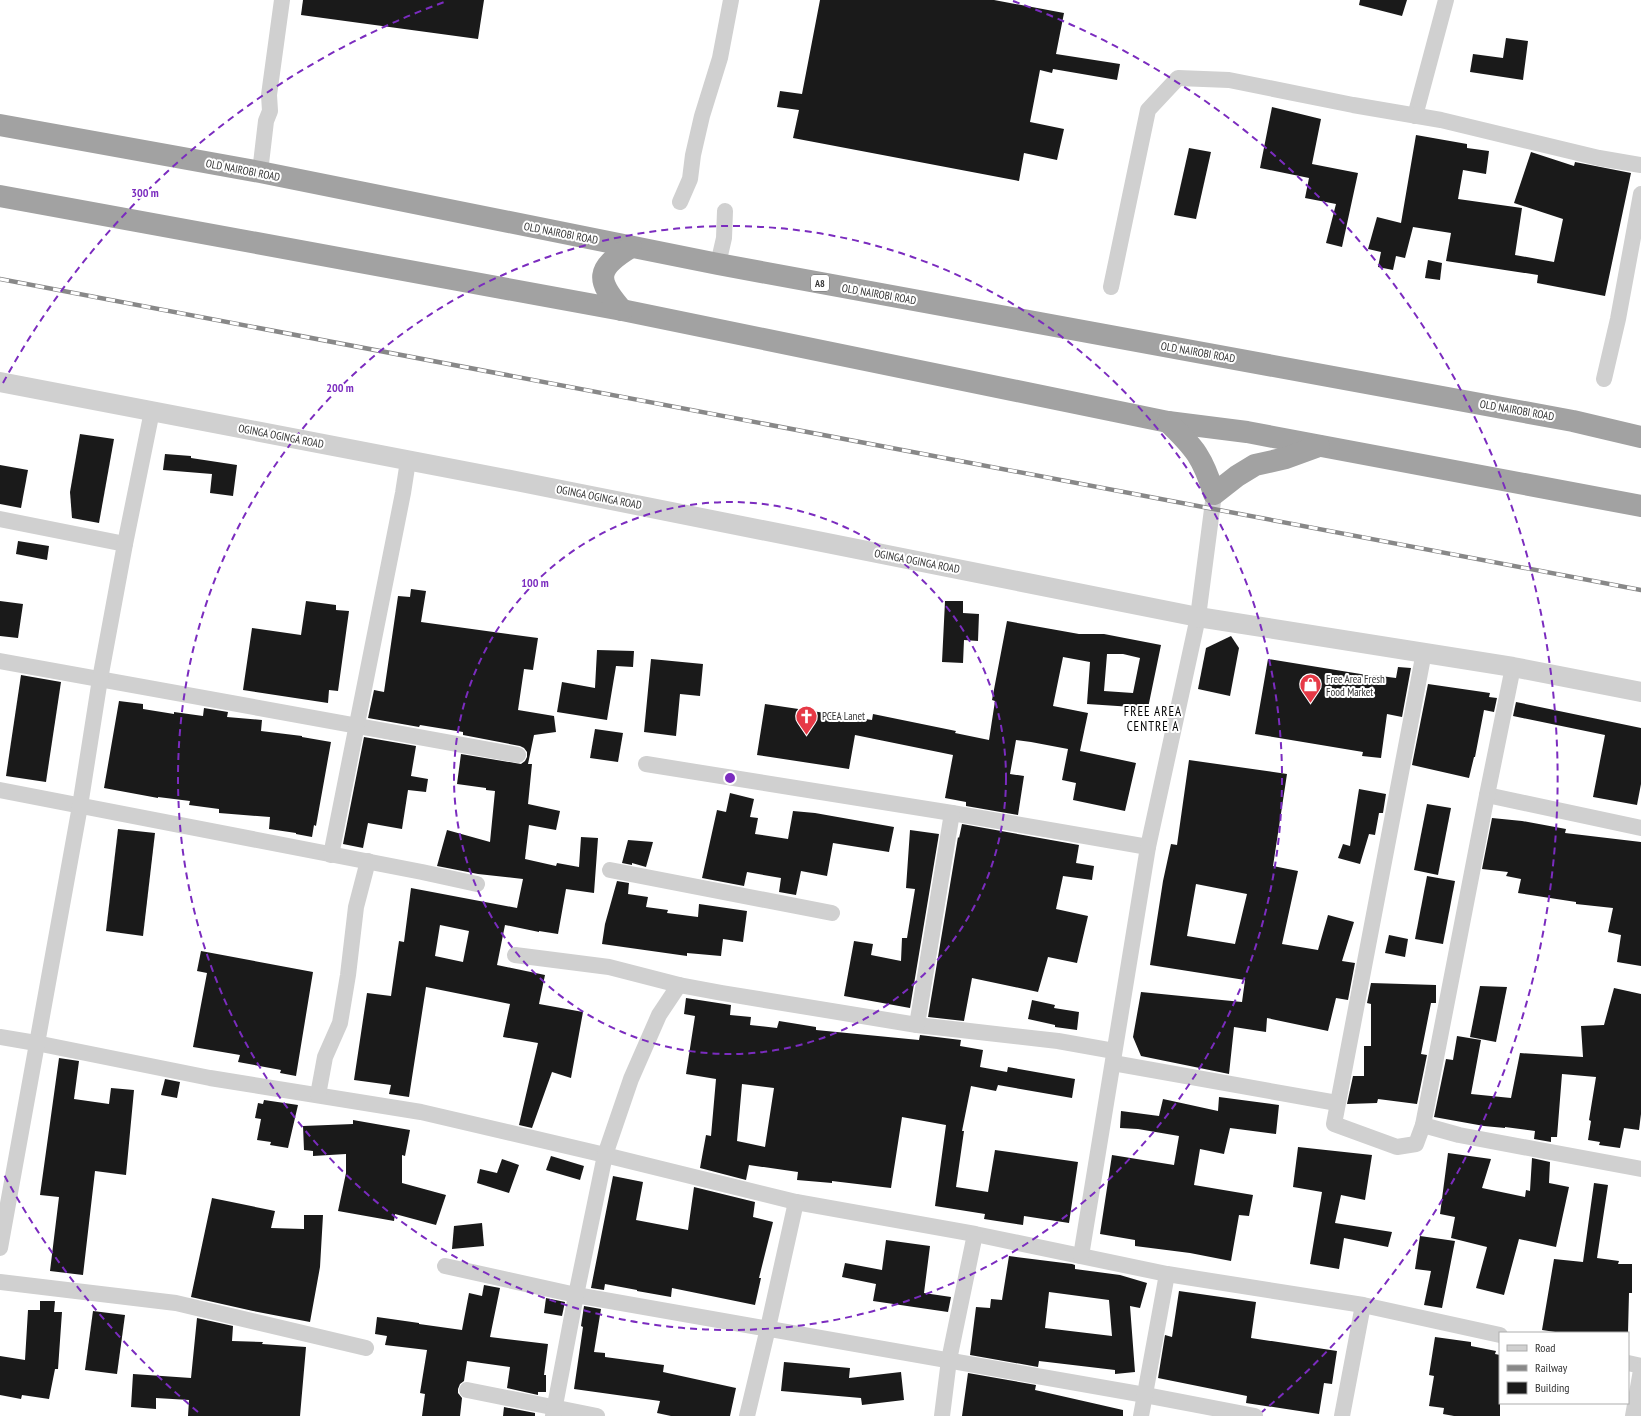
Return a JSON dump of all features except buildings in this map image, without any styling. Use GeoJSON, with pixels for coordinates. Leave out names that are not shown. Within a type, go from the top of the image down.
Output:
{"type":"FeatureCollection","features":[{"type":"Feature","properties":{"kind":"highway","name":"OLD NAIROBI ROAD"},"geometry":{"type":"LineString","coordinates":[[0,125],[260,172],[718,264],[1566,419],[1641,437]]}},
{"type":"Feature","properties":{"kind":"highway"},"geometry":{"type":"LineString","coordinates":[[0,196],[622,310],[1168,422],[1247,432],[1641,506]]}},
{"type":"Feature","properties":{"kind":"highway"},"geometry":{"type":"LineString","coordinates":[[622,310],[604,286],[605,271],[607,265],[614,258],[631,247]]}},
{"type":"Feature","properties":{"kind":"highway"},"geometry":{"type":"LineString","coordinates":[[1168,422],[1189,442],[1200,456],[1214,494],[1237,476],[1255,466],[1286,458],[1319,446]]}},
{"type":"Feature","properties":{"kind":"street"},"geometry":{"type":"LineString","coordinates":[[260,172],[266,121],[270,111],[269,95],[282,0]]}},
{"type":"Feature","properties":{"kind":"street"},"geometry":{"type":"LineString","coordinates":[[680,202],[690,179],[693,155],[702,116],[720,58],[731,0]]}},
{"type":"Feature","properties":{"kind":"street"},"geometry":{"type":"LineString","coordinates":[[1415,116],[1446,0]]}},
{"type":"Feature","properties":{"kind":"street"},"geometry":{"type":"LineString","coordinates":[[1111,287],[1148,110],[1178,78],[1229,80],[1441,120],[1599,158],[1641,165]]}},
{"type":"Feature","properties":{"kind":"street"},"geometry":{"type":"LineString","coordinates":[[1604,378],[1618,319],[1641,194]]}},
{"type":"Feature","properties":{"kind":"street"},"geometry":{"type":"LineString","coordinates":[[718,264],[724,238],[725,211]]}},
{"type":"Feature","properties":{"kind":"street","name":"OGINGA OGINGA ROAD"},"geometry":{"type":"LineString","coordinates":[[0,382],[152,411],[407,465],[516,481],[1198,616],[1513,667],[1641,692]]}},
{"type":"Feature","properties":{"kind":"street"},"geometry":{"type":"LineString","coordinates":[[0,1248],[80,806],[100,679],[152,411]]}},
{"type":"Feature","properties":{"kind":"street"},"geometry":{"type":"LineString","coordinates":[[331,855],[407,465]]}},
{"type":"Feature","properties":{"kind":"street"},"geometry":{"type":"LineString","coordinates":[[1081,1256],[1148,847],[1198,616],[1214,494]]}},
{"type":"Feature","properties":{"kind":"street"},"geometry":{"type":"LineString","coordinates":[[0,519],[125,544]]}},
{"type":"Feature","properties":{"kind":"street"},"geometry":{"type":"LineString","coordinates":[[1424,652],[1334,1124],[1397,1147],[1416,1144],[1422,1125],[1513,667]]}},
{"type":"Feature","properties":{"kind":"street"},"geometry":{"type":"LineString","coordinates":[[0,660],[518,755]]}},
{"type":"Feature","properties":{"kind":"street"},"geometry":{"type":"LineString","coordinates":[[646,764],[952,813],[1148,847]]}},
{"type":"Feature","properties":{"kind":"street"},"geometry":{"type":"LineString","coordinates":[[0,790],[368,861],[477,884]]}},
{"type":"Feature","properties":{"kind":"street"},"geometry":{"type":"LineString","coordinates":[[1487,795],[1641,828]]}},
{"type":"Feature","properties":{"kind":"street"},"geometry":{"type":"LineString","coordinates":[[917,1025],[952,813]]}},
{"type":"Feature","properties":{"kind":"street"},"geometry":{"type":"LineString","coordinates":[[318,1095],[325,1057],[340,1023],[348,976],[356,907],[368,861]]}},
{"type":"Feature","properties":{"kind":"street"},"geometry":{"type":"LineString","coordinates":[[610,870],[832,913]]}},
{"type":"Feature","properties":{"kind":"street"},"geometry":{"type":"LineString","coordinates":[[515,955],[609,967],[679,985],[917,1025],[1058,1041],[1114,1057],[1337,1103]]}},
{"type":"Feature","properties":{"kind":"street"},"geometry":{"type":"LineString","coordinates":[[554,1412],[605,1155],[631,1079],[659,1015],[679,985]]}},
{"type":"Feature","properties":{"kind":"street"},"geometry":{"type":"LineString","coordinates":[[0,1037],[210,1078],[420,1112],[605,1155],[796,1202],[975,1234],[1167,1274],[1362,1305],[1499,1335]]}},
{"type":"Feature","properties":{"kind":"street"},"geometry":{"type":"LineString","coordinates":[[1422,1125],[1460,1135],[1641,1169]]}},
{"type":"Feature","properties":{"kind":"street"},"geometry":{"type":"LineString","coordinates":[[747,1416],[796,1202]]}},
{"type":"Feature","properties":{"kind":"street"},"geometry":{"type":"LineString","coordinates":[[942,1416],[949,1360],[975,1234]]}},
{"type":"Feature","properties":{"kind":"street"},"geometry":{"type":"LineString","coordinates":[[444,1266],[576,1295],[949,1360],[1254,1416]]}},
{"type":"Feature","properties":{"kind":"street"},"geometry":{"type":"LineString","coordinates":[[1141,1416],[1167,1274]]}},
{"type":"Feature","properties":{"kind":"street"},"geometry":{"type":"LineString","coordinates":[[0,1282],[176,1303],[366,1348]]}},
{"type":"Feature","properties":{"kind":"street"},"geometry":{"type":"LineString","coordinates":[[1342,1416],[1362,1305]]}},
{"type":"Feature","properties":{"kind":"street"},"geometry":{"type":"LineString","coordinates":[[1629,1363],[1641,1366]]}},
{"type":"Feature","properties":{"kind":"street"},"geometry":{"type":"LineString","coordinates":[[1633,1416],[1641,1370]]}},
{"type":"Feature","properties":{"kind":"street"},"geometry":{"type":"LineString","coordinates":[[467,1390],[554,1412],[597,1416]]}},
{"type":"Feature","properties":{"kind":"railway"},"geometry":{"type":"LineString","coordinates":[[0,279],[1641,590]]}},
{"type":"Feature","properties":{"kind":"place","name":"Free Area Fresh Food Market"},"geometry":{"type":"Point","coordinates":[1311,704]}},
{"type":"Feature","properties":{"kind":"place","name":"PCEA Lanet"},"geometry":{"type":"Point","coordinates":[807,736]}},
{"type":"Feature","properties":{"kind":"district","name":"FREE AREA CENTRE A"},"geometry":{"type":"Point","coordinates":[1153,718]}}]}
